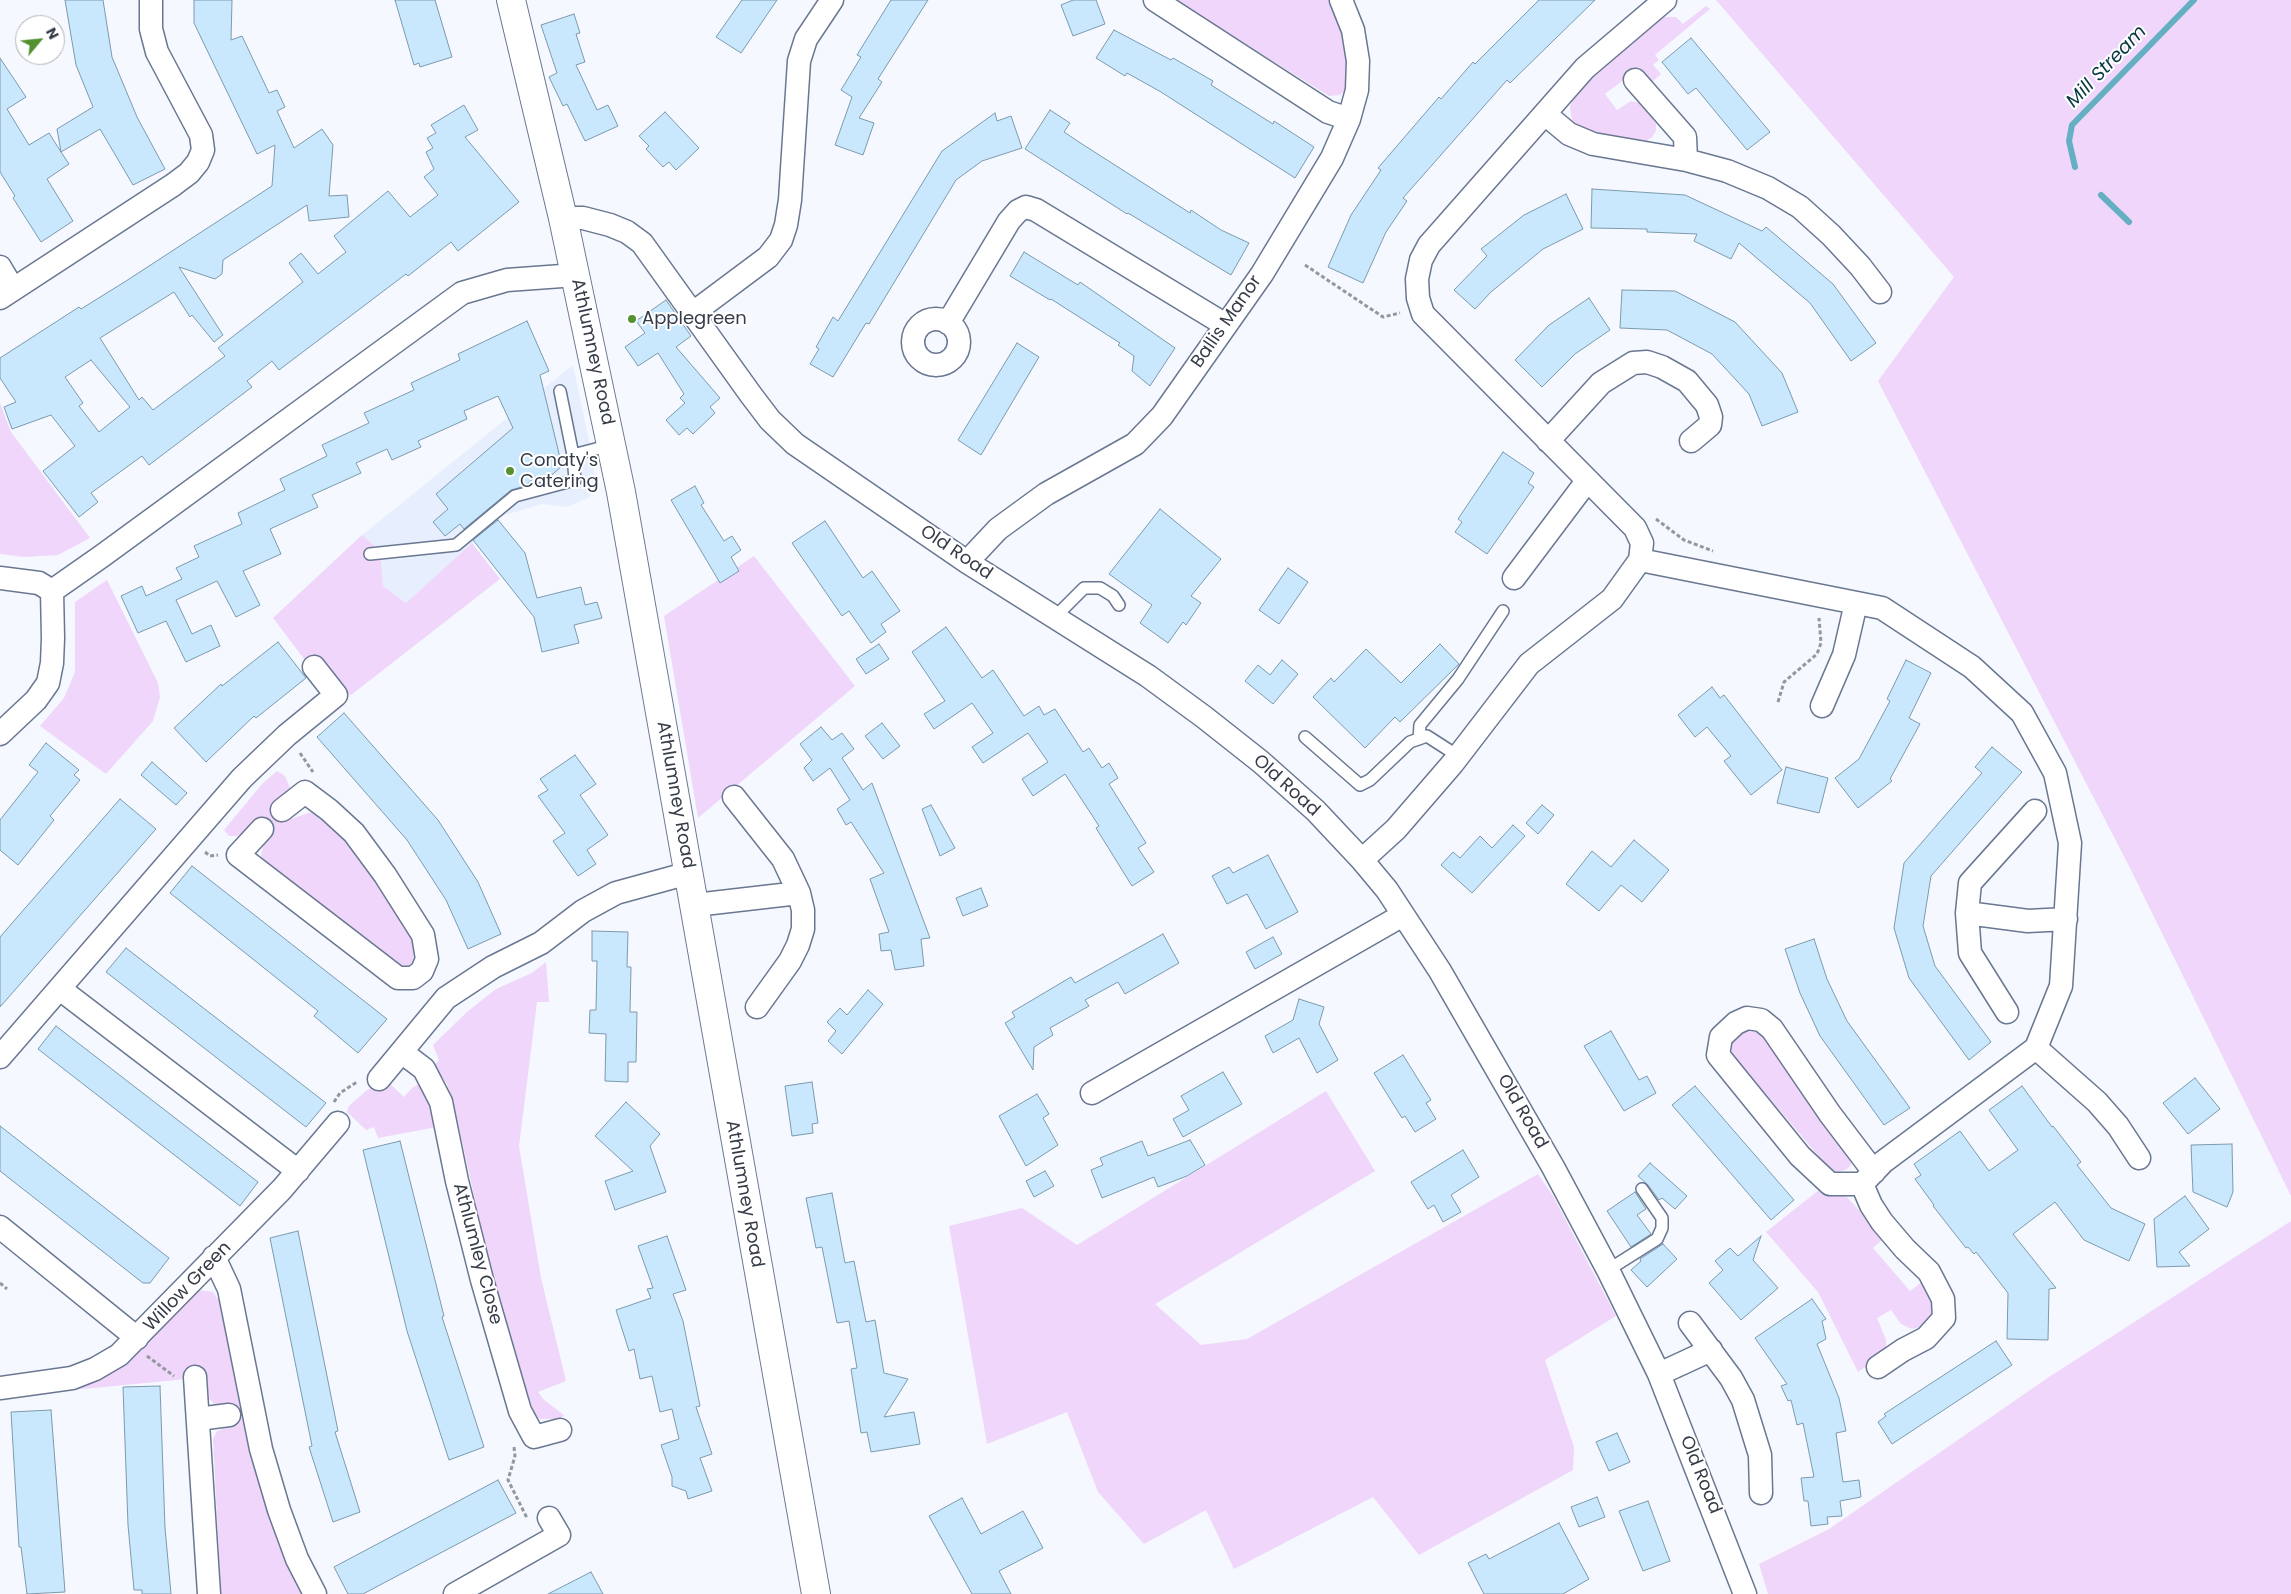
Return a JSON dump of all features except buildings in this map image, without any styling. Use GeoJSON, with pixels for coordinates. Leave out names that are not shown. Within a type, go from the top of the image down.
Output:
{"type":"FeatureCollection","features":[{"type":"Feature","properties":{"kind":"main road","name":"Athlumney Road"},"geometry":{"type":"LineString","coordinates":[[511,0],[576,275],[611,445],[695,905],[797,1497],[816,1594]]}},
{"type":"Feature","properties":{"kind":"street"},"geometry":{"type":"LineString","coordinates":[[0,266],[7,294],[173,185],[189,173],[198,162],[203,150],[201,135],[157,52],[151,29],[151,0]]}},
{"type":"Feature","properties":{"kind":"street"},"geometry":{"type":"LineString","coordinates":[[693,313],[768,257],[781,240],[786,225],[790,200],[799,61],[806,39],[832,0]]}},
{"type":"Feature","properties":{"kind":"street"},"geometry":{"type":"LineString","coordinates":[[1155,0],[1328,112],[1349,119]]}},
{"type":"Feature","properties":{"kind":"street","name":"Ballis Manor"},"geometry":{"type":"LineString","coordinates":[[967,562],[998,529],[1046,494],[1135,444],[1162,416],[1224,324],[1262,274],[1332,158],[1349,119],[1357,90],[1358,61],[1353,30],[1341,0]]}},
{"type":"Feature","properties":{"kind":"street"},"geometry":{"type":"LineString","coordinates":[[1362,860],[1396,828],[1458,756],[1529,664],[1612,599],[1640,560],[1642,543],[1635,528],[1423,314],[1418,298],[1417,279],[1421,260],[1429,245],[1585,68],[1665,0]]}},
{"type":"Feature","properties":{"kind":"street"},"geometry":{"type":"LineString","coordinates":[[1635,80],[1685,137],[1686,160]]}},
{"type":"Feature","properties":{"kind":"street"},"geometry":{"type":"LineString","coordinates":[[1545,114],[1569,134],[1593,144],[1686,160],[1736,174],[1768,188],[1800,207],[1831,235],[1860,266],[1880,292]]}},
{"type":"Feature","properties":{"kind":"street"},"geometry":{"type":"LineString","coordinates":[[948,323],[1009,221],[1018,211],[1026,208],[1036,210],[1224,324]]}},
{"type":"Feature","properties":{"kind":"street","name":"Old Road"},"geometry":{"type":"LineString","coordinates":[[563,218],[583,218],[610,225],[627,232],[642,243],[770,420],[795,444],[967,562],[1148,676],[1260,762],[1316,811],[1362,860],[1387,890],[1440,971],[1491,1058],[1608,1270],[1659,1374],[1745,1594]]}},
{"type":"Feature","properties":{"kind":"street"},"geometry":{"type":"LineString","coordinates":[[52,591],[462,293],[507,280],[576,275]]}},
{"type":"Feature","properties":{"kind":"street"},"geometry":{"type":"LineString","coordinates":[[1548,441],[1601,383],[1633,363],[1647,362],[1662,367],[1686,381],[1707,405],[1711,417],[1710,425],[1691,441]]}},
{"type":"Feature","properties":{"kind":"street"},"geometry":{"type":"LineString","coordinates":[[1514,578],[1588,481]]}},
{"type":"Feature","properties":{"kind":"street"},"geometry":{"type":"LineString","coordinates":[[1640,560],[1854,611],[1882,608],[1972,667],[2022,713],[2055,773],[2070,844],[2066,919],[2061,986],[2036,1048],[1883,1162],[1868,1178],[1830,1184],[1800,1156],[1718,1055],[1721,1036],[1736,1023],[1747,1018],[1761,1020],[1772,1029],[1830,1114],[1868,1178],[1871,1205],[1904,1249],[1928,1272],[1943,1299],[1944,1318],[1926,1338],[1903,1350],[1878,1367]]}},
{"type":"Feature","properties":{"kind":"street"},"geometry":{"type":"LineString","coordinates":[[0,578],[40,582],[52,591]]}},
{"type":"Feature","properties":{"kind":"street"},"geometry":{"type":"LineString","coordinates":[[0,734],[36,700],[48,683],[53,646],[52,591]]}},
{"type":"Feature","properties":{"kind":"street"},"geometry":{"type":"LineString","coordinates":[[1822,706],[1844,655],[1854,611]]}},
{"type":"Feature","properties":{"kind":"street"},"geometry":{"type":"LineString","coordinates":[[0,1057],[242,778],[287,735],[336,695],[314,667]]}},
{"type":"Feature","properties":{"kind":"street"},"geometry":{"type":"LineString","coordinates":[[262,829],[238,855],[398,978],[413,978],[418,974],[427,959],[423,935],[385,875],[354,833],[329,810],[305,792],[282,810]]}},
{"type":"Feature","properties":{"kind":"street"},"geometry":{"type":"LineString","coordinates":[[734,797],[783,859],[798,893],[803,910],[803,929],[798,946],[790,961],[757,1007]]}},
{"type":"Feature","properties":{"kind":"street"},"geometry":{"type":"LineString","coordinates":[[2007,1012],[1970,953],[1967,913],[1970,883],[2036,811]]}},
{"type":"Feature","properties":{"kind":"street"},"geometry":{"type":"LineString","coordinates":[[379,1079],[446,998],[493,967],[541,943],[583,911],[616,893],[689,873]]}},
{"type":"Feature","properties":{"kind":"street"},"geometry":{"type":"LineString","coordinates":[[695,905],[798,893]]}},
{"type":"Feature","properties":{"kind":"street"},"geometry":{"type":"LineString","coordinates":[[1967,913],[2028,921],[2066,919]]}},
{"type":"Feature","properties":{"kind":"street"},"geometry":{"type":"LineString","coordinates":[[1092,1093],[1404,915]]}},
{"type":"Feature","properties":{"kind":"street"},"geometry":{"type":"LineString","coordinates":[[418,974],[446,998]]}},
{"type":"Feature","properties":{"kind":"street"},"geometry":{"type":"LineString","coordinates":[[60,989],[298,1171]]}},
{"type":"Feature","properties":{"kind":"street"},"geometry":{"type":"LineString","coordinates":[[2036,1048],[2097,1102],[2118,1126],[2139,1158]]}},
{"type":"Feature","properties":{"kind":"street","name":"Athlumley Close"},"geometry":{"type":"LineString","coordinates":[[402,1053],[424,1069],[441,1102],[457,1181],[482,1280],[520,1411],[534,1437]]}},
{"type":"Feature","properties":{"kind":"street","name":"Willow Green"},"geometry":{"type":"LineString","coordinates":[[0,1388],[72,1378],[95,1370],[119,1355],[141,1346],[214,1257],[298,1171],[338,1123]]}},
{"type":"Feature","properties":{"kind":"street"},"geometry":{"type":"LineString","coordinates":[[0,1227],[141,1346]]}},
{"type":"Feature","properties":{"kind":"street"},"geometry":{"type":"LineString","coordinates":[[214,1257],[229,1290],[261,1449],[279,1510],[297,1559],[315,1594]]}},
{"type":"Feature","properties":{"kind":"street"},"geometry":{"type":"LineString","coordinates":[[1690,1323],[1731,1378],[1743,1400],[1760,1456],[1761,1493]]}},
{"type":"Feature","properties":{"kind":"street"},"geometry":{"type":"LineString","coordinates":[[1659,1374],[1711,1350]]}},
{"type":"Feature","properties":{"kind":"street"},"geometry":{"type":"LineString","coordinates":[[195,1377],[209,1594]]}},
{"type":"Feature","properties":{"kind":"street"},"geometry":{"type":"LineString","coordinates":[[198,1419],[229,1415]]}},
{"type":"Feature","properties":{"kind":"street"},"geometry":{"type":"LineString","coordinates":[[534,1437],[560,1430]]}},
{"type":"Feature","properties":{"kind":"street"},"geometry":{"type":"LineString","coordinates":[[455,1594],[559,1535],[549,1518]]}},
{"type":"Feature","properties":{"kind":"lane"},"geometry":{"type":"LineString","coordinates":[[370,554],[456,545],[516,496],[575,480],[573,455],[560,391]]}},
{"type":"Feature","properties":{"kind":"lane"},"geometry":{"type":"LineString","coordinates":[[573,455],[611,445]]}},
{"type":"Feature","properties":{"kind":"lane"},"geometry":{"type":"LineString","coordinates":[[1055,617],[1084,588],[1100,588],[1113,596],[1119,605]]}},
{"type":"Feature","properties":{"kind":"lane"},"geometry":{"type":"LineString","coordinates":[[1419,739],[1420,725],[1458,679],[1503,611]]}},
{"type":"Feature","properties":{"kind":"lane"},"geometry":{"type":"LineString","coordinates":[[1305,737],[1360,785],[1370,780],[1410,742],[1427,736],[1458,756]]}},
{"type":"Feature","properties":{"kind":"lane"},"geometry":{"type":"LineString","coordinates":[[1608,1270],[1657,1239],[1662,1228],[1662,1218],[1642,1189]]}},
{"type":"Feature","properties":{"kind":"path"},"geometry":{"type":"LineString","coordinates":[[1305,265],[1383,318],[1421,307]]}},
{"type":"Feature","properties":{"kind":"path"},"geometry":{"type":"LineString","coordinates":[[1653,516],[1684,540],[1721,554]]}},
{"type":"Feature","properties":{"kind":"path"},"geometry":{"type":"LineString","coordinates":[[1778,702],[1784,682],[1817,654],[1821,642],[1819,614],[1854,611]]}},
{"type":"Feature","properties":{"kind":"path"},"geometry":{"type":"LineString","coordinates":[[287,735],[315,776],[305,792]]}},
{"type":"Feature","properties":{"kind":"path"},"geometry":{"type":"LineString","coordinates":[[189,841],[210,856],[238,855]]}},
{"type":"Feature","properties":{"kind":"path"},"geometry":{"type":"LineString","coordinates":[[338,1123],[326,1113],[340,1093],[368,1074],[379,1079]]}},
{"type":"Feature","properties":{"kind":"path"},"geometry":{"type":"LineString","coordinates":[[0,1283],[7,1288]]}},
{"type":"Feature","properties":{"kind":"path"},"geometry":{"type":"LineString","coordinates":[[141,1346],[181,1380],[195,1377]]}},
{"type":"Feature","properties":{"kind":"path"},"geometry":{"type":"LineString","coordinates":[[534,1437],[514,1440],[515,1456],[508,1480],[540,1545]]}},
{"type":"Feature","properties":{"kind":"shaded area"},"geometry":{"type":"Polygon","coordinates":[[[1175,0],[1330,0],[1345,35],[1347,89],[1340,95],[1329,96],[1175,0]]]}},
{"type":"Feature","properties":{"kind":"shaded area"},"geometry":{"type":"Polygon","coordinates":[[[1716,0],[2291,0],[2291,1196],[2129,866],[1878,381],[1954,277],[1716,0]]]}},
{"type":"Feature","properties":{"kind":"shaded area"},"geometry":{"type":"Polygon","coordinates":[[[1706,6],[1710,9],[1655,55],[1659,60],[1653,65],[1661,74],[1652,82],[1639,68],[1605,94],[1617,110],[1631,101],[1639,103],[1656,124],[1656,131],[1652,137],[1644,143],[1585,132],[1572,121],[1570,107],[1575,93],[1662,17],[1676,17],[1683,24],[1706,6]]]}},
{"type":"Feature","properties":{"kind":"shaded area"},"geometry":{"type":"Polygon","coordinates":[[[573,365],[591,450],[597,489],[588,498],[567,507],[542,504],[502,516],[406,603],[383,586],[380,550],[362,535],[573,365]]]}},
{"type":"Feature","properties":{"kind":"shaded area"},"geometry":{"type":"Polygon","coordinates":[[[0,403],[11,432],[90,538],[58,555],[24,557],[0,554],[0,403]]]}},
{"type":"Feature","properties":{"kind":"shaded area"},"geometry":{"type":"Polygon","coordinates":[[[362,535],[380,550],[383,586],[406,603],[472,543],[500,579],[351,695],[324,685],[273,618],[362,535]]]}},
{"type":"Feature","properties":{"kind":"shaded area"},"geometry":{"type":"Polygon","coordinates":[[[754,556],[855,686],[698,818],[664,616],[754,556]]]}},
{"type":"Feature","properties":{"kind":"shaded area"},"geometry":{"type":"Polygon","coordinates":[[[107,580],[158,683],[160,697],[153,721],[106,774],[40,726],[64,698],[75,672],[75,602],[107,580]]]}},
{"type":"Feature","properties":{"kind":"shaded area"},"geometry":{"type":"Polygon","coordinates":[[[277,771],[285,776],[290,788],[287,801],[279,808],[288,820],[311,812],[333,825],[395,905],[415,944],[419,960],[411,969],[404,970],[263,862],[261,854],[265,840],[248,830],[237,836],[229,836],[224,830],[263,783],[277,771]]]}},
{"type":"Feature","properties":{"kind":"shaded area"},"geometry":{"type":"Polygon","coordinates":[[[546,962],[549,1002],[537,1002],[519,1146],[541,1278],[566,1381],[538,1392],[544,1400],[564,1415],[560,1419],[540,1419],[534,1413],[498,1306],[457,1118],[447,1084],[434,1065],[439,1060],[433,1045],[467,1012],[496,989],[532,973],[546,962]]]}},
{"type":"Feature","properties":{"kind":"shaded area"},"geometry":{"type":"Polygon","coordinates":[[[1753,1028],[1764,1033],[1852,1159],[1851,1165],[1847,1169],[1837,1173],[1827,1166],[1732,1054],[1730,1043],[1737,1033],[1753,1028]]]}},
{"type":"Feature","properties":{"kind":"shaded area"},"geometry":{"type":"Polygon","coordinates":[[[387,1081],[404,1097],[413,1087],[419,1084],[426,1087],[437,1127],[378,1138],[374,1127],[366,1130],[347,1112],[349,1106],[367,1090],[387,1081]]]}},
{"type":"Feature","properties":{"kind":"shaded area"},"geometry":{"type":"Polygon","coordinates":[[[1326,1091],[1375,1171],[1155,1304],[1201,1345],[1247,1339],[1538,1174],[1553,1196],[1616,1316],[1545,1360],[1574,1447],[1573,1470],[1419,1555],[1373,1497],[1234,1569],[1206,1510],[1144,1544],[1098,1492],[1067,1412],[987,1444],[949,1226],[1022,1208],[1077,1245],[1326,1091]]]}},
{"type":"Feature","properties":{"kind":"shaded area"},"geometry":{"type":"Polygon","coordinates":[[[1819,1190],[1846,1196],[1884,1238],[1873,1248],[1910,1291],[1927,1278],[1937,1314],[1924,1326],[1912,1329],[1901,1324],[1891,1310],[1877,1318],[1886,1340],[1886,1346],[1881,1356],[1858,1372],[1818,1292],[1766,1232],[1819,1190]]]}},
{"type":"Feature","properties":{"kind":"shaded area"},"geometry":{"type":"Polygon","coordinates":[[[2291,1221],[2291,1594],[1768,1594],[1759,1564],[1829,1529],[2049,1377],[2291,1221]]]}},
{"type":"Feature","properties":{"kind":"shaded area"},"geometry":{"type":"Polygon","coordinates":[[[200,1290],[213,1292],[222,1305],[255,1467],[277,1541],[301,1594],[221,1594],[213,1439],[217,1431],[235,1425],[232,1407],[214,1404],[209,1398],[207,1377],[73,1390],[94,1382],[125,1364],[200,1290]]]}},
{"type":"Feature","properties":{"kind":"waterway","name":"Mill Stream"},"geometry":{"type":"LineString","coordinates":[[2075,167],[2069,141],[2072,125],[2194,0]]}},
{"type":"Feature","properties":{"kind":"waterway","name":"Mill Stream"},"geometry":{"type":"LineString","coordinates":[[2101,195],[2129,222]]}},
{"type":"Feature","properties":{"kind":"place","name":"Applegreen"},"geometry":{"type":"Point","coordinates":[632,319]}},
{"type":"Feature","properties":{"kind":"place","name":"Conaty's Catering"},"geometry":{"type":"Point","coordinates":[510,471]}}]}
